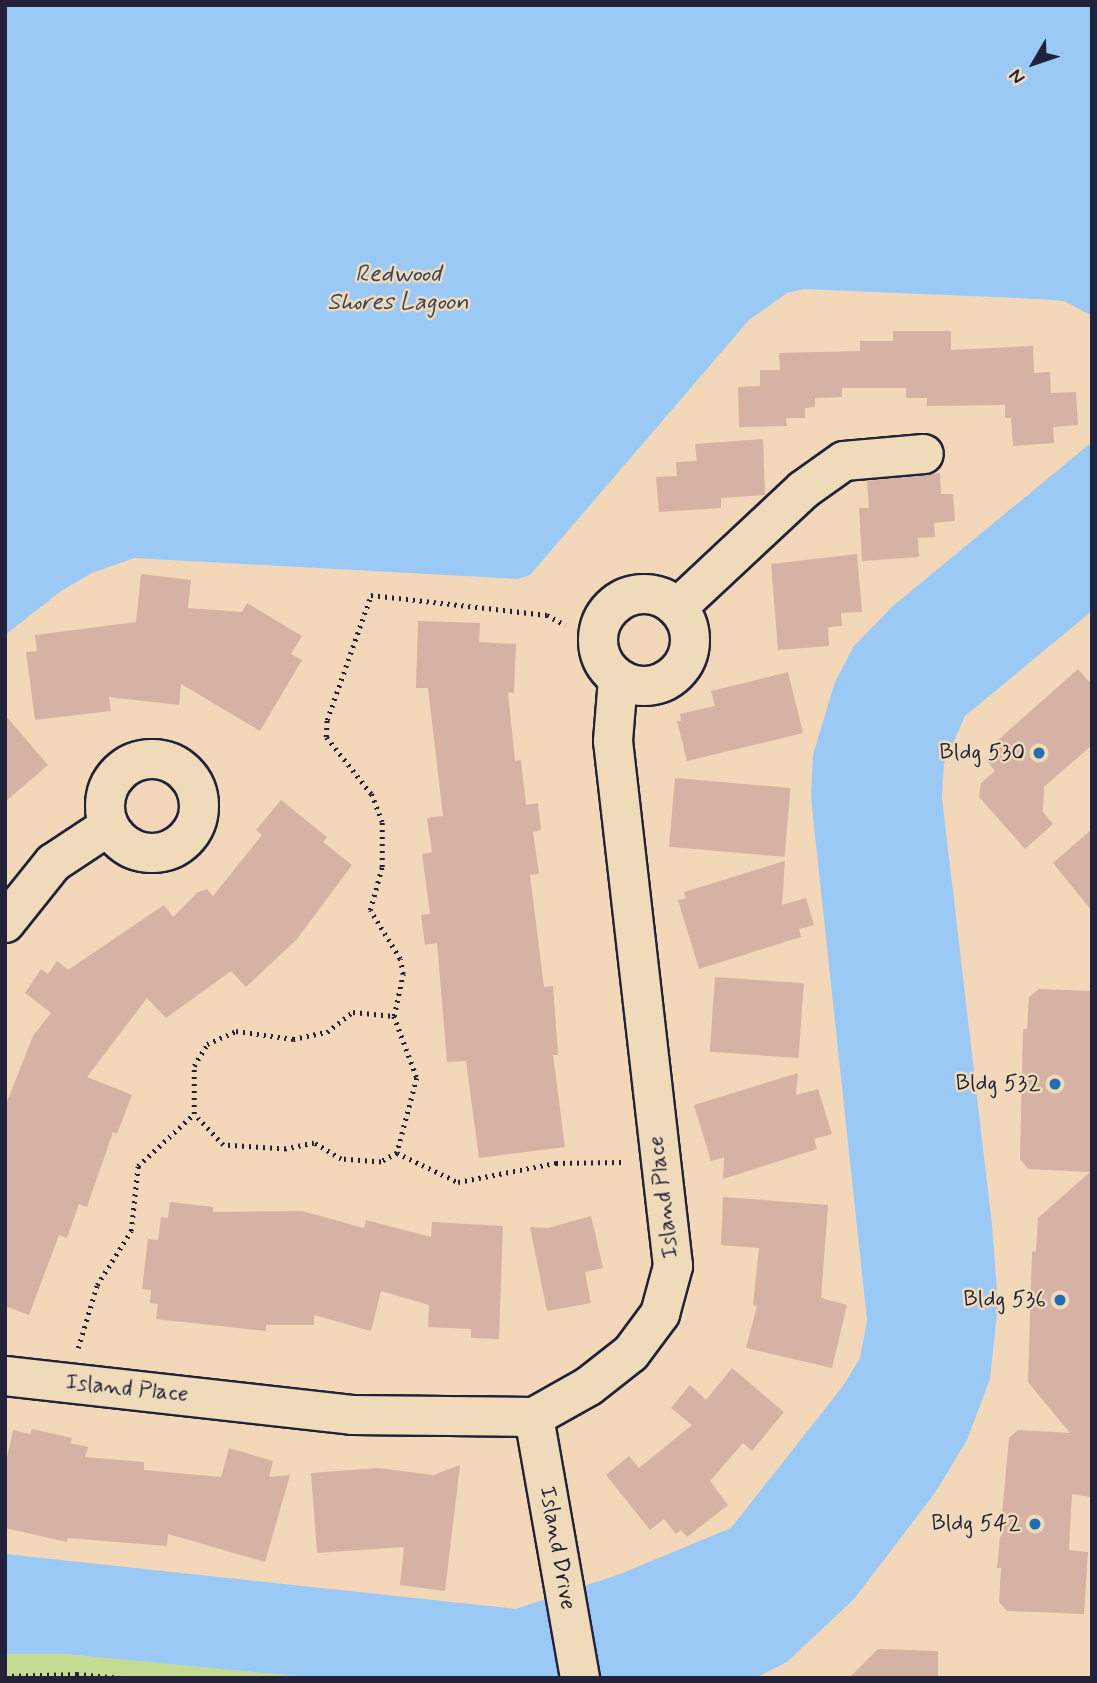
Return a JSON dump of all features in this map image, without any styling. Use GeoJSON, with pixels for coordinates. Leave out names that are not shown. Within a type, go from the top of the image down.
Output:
{"type":"FeatureCollection","features":[{"type":"Feature","properties":{"kind":"street"},"geometry":{"type":"LineString","coordinates":[[677,608],[803,489],[844,461],[924,454]]}},
{"type":"Feature","properties":{"kind":"street"},"geometry":{"type":"LineString","coordinates":[[634,595],[665,599],[677,608],[690,636],[683,664],[661,683],[632,685],[618,679],[604,662],[598,639],[608,611],[634,595]]}},
{"type":"Feature","properties":{"kind":"street","name":"Island Place"},"geometry":{"type":"LineString","coordinates":[[5,1376],[352,1415],[534,1418],[612,1370],[660,1314],[673,1266],[612,741],[618,679]]}},
{"type":"Feature","properties":{"kind":"street"},"geometry":{"type":"LineString","coordinates":[[5,923],[53,863],[109,826]]}},
{"type":"Feature","properties":{"kind":"street","name":"Island Drive"},"geometry":{"type":"LineString","coordinates":[[534,1418],[579,1678]]}},
{"type":"Feature","properties":{"kind":"path"},"geometry":{"type":"LineString","coordinates":[[394,1016],[353,1012],[327,1032],[315,1035],[293,1039],[236,1031],[207,1044],[194,1066],[194,1114],[223,1145],[286,1149],[314,1143],[341,1159],[381,1163],[397,1153],[417,1078],[394,1016],[403,974],[400,959],[370,910],[382,867],[382,822],[371,794],[326,737],[327,720],[371,594],[547,615],[565,625]]}},
{"type":"Feature","properties":{"kind":"path"},"geometry":{"type":"LineString","coordinates":[[68,1383],[97,1285],[131,1231],[138,1166],[194,1114]]}},
{"type":"Feature","properties":{"kind":"path"},"geometry":{"type":"LineString","coordinates":[[397,1153],[458,1182],[556,1163],[659,1162]]}},
{"type":"Feature","properties":{"kind":"path"},"geometry":{"type":"LineString","coordinates":[[5,1676],[121,1678]]}},
{"type":"Feature","properties":{"kind":"green space"},"geometry":{"type":"Polygon","coordinates":[[[5,1654],[64,1654],[318,1678],[5,1678],[5,1654]]]}},
{"type":"Feature","properties":{"kind":"water","name":"Redwood Shores Lagoon"},"geometry":{"type":"Polygon","coordinates":[[[5,5],[1092,5],[1092,316],[1064,301],[1040,299],[804,289],[787,293],[749,320],[530,575],[518,579],[134,558],[92,573],[61,591],[5,635],[5,5]]]}},
{"type":"Feature","properties":{"kind":"water"},"geometry":{"type":"Polygon","coordinates":[[[1092,442],[1092,611],[965,716],[944,764],[942,798],[992,1225],[998,1304],[990,1379],[967,1440],[935,1493],[854,1599],[787,1662],[755,1678],[318,1678],[64,1654],[5,1654],[5,1554],[516,1609],[620,1574],[731,1528],[843,1386],[860,1358],[867,1320],[811,798],[813,755],[835,682],[854,646],[893,606],[1092,442]]]}},
{"type":"Feature","properties":{"kind":"building"},"geometry":{"type":"Polygon","coordinates":[[[893,331],[951,331],[951,350],[1033,346],[1034,373],[1050,372],[1051,393],[1076,392],[1078,425],[1053,427],[1054,443],[1013,446],[1011,418],[1005,418],[1005,405],[927,406],[927,398],[906,398],[906,388],[842,388],[842,397],[815,398],[815,407],[805,408],[805,418],[786,418],[787,426],[739,427],[738,387],[760,386],[760,370],[780,370],[779,353],[860,351],[860,341],[893,341],[893,331]]]}},
{"type":"Feature","properties":{"kind":"building"},"geometry":{"type":"Polygon","coordinates":[[[763,439],[765,495],[721,498],[721,508],[659,512],[656,477],[677,476],[676,462],[697,461],[695,444],[763,439]]]}},
{"type":"Feature","properties":{"kind":"building"},"geometry":{"type":"Polygon","coordinates":[[[940,473],[941,494],[953,494],[955,521],[934,523],[935,537],[918,538],[919,557],[862,561],[859,508],[869,508],[867,481],[940,473]]]}},
{"type":"Feature","properties":{"kind":"building"},"geometry":{"type":"Polygon","coordinates":[[[857,554],[862,612],[841,613],[842,626],[828,627],[829,646],[778,650],[771,564],[857,554]]]}},
{"type":"Feature","properties":{"kind":"building"},"geometry":{"type":"Polygon","coordinates":[[[141,574],[191,580],[188,608],[242,612],[247,603],[302,636],[291,654],[302,660],[260,731],[181,684],[179,705],[109,697],[111,711],[35,720],[26,652],[37,651],[35,635],[136,622],[141,574]]]}},
{"type":"Feature","properties":{"kind":"building"},"geometry":{"type":"Polygon","coordinates":[[[418,621],[480,623],[479,642],[516,644],[514,693],[508,692],[515,761],[521,760],[526,805],[538,803],[541,830],[533,832],[539,874],[530,875],[544,987],[553,986],[558,1055],[553,1055],[565,1147],[479,1158],[466,1061],[447,1062],[437,943],[425,945],[421,915],[430,914],[422,854],[432,852],[427,818],[443,816],[428,688],[416,688],[418,621]]]}},
{"type":"Feature","properties":{"kind":"building","name":"Bldg 530"},"geometry":{"type":"Polygon","coordinates":[[[1078,669],[1092,685],[1092,745],[1044,787],[1043,812],[1053,824],[1025,849],[979,797],[981,783],[995,771],[986,760],[1002,745],[998,740],[1078,669]]]}},
{"type":"Feature","properties":{"kind":"building"},"geometry":{"type":"Polygon","coordinates":[[[788,672],[803,733],[687,761],[677,721],[681,721],[680,714],[715,706],[711,691],[788,672]]]}},
{"type":"Feature","properties":{"kind":"building"},"geometry":{"type":"Polygon","coordinates":[[[5,715],[48,765],[5,802],[5,715]]]}},
{"type":"Feature","properties":{"kind":"building"},"geometry":{"type":"Polygon","coordinates":[[[675,778],[791,788],[785,857],[669,847],[675,778]]]}},
{"type":"Feature","properties":{"kind":"building"},"geometry":{"type":"Polygon","coordinates":[[[281,800],[327,837],[323,842],[352,865],[297,939],[246,987],[231,971],[166,1018],[147,998],[87,1077],[132,1095],[117,1134],[113,1132],[87,1207],[79,1204],[67,1238],[59,1235],[29,1315],[5,1306],[5,1107],[33,1036],[51,1013],[25,993],[41,969],[48,974],[57,961],[68,970],[164,905],[173,917],[198,892],[207,889],[213,896],[262,835],[256,830],[281,800]]]}},
{"type":"Feature","properties":{"kind":"building"},"geometry":{"type":"Polygon","coordinates":[[[1092,829],[1092,911],[1053,863],[1092,829]]]}},
{"type":"Feature","properties":{"kind":"building"},"geometry":{"type":"Polygon","coordinates":[[[785,861],[782,905],[806,898],[814,925],[799,929],[801,937],[699,969],[678,900],[686,898],[684,892],[785,861]]]}},
{"type":"Feature","properties":{"kind":"building"},"geometry":{"type":"Polygon","coordinates":[[[715,977],[804,983],[799,1058],[710,1052],[715,977]]]}},
{"type":"Feature","properties":{"kind":"building"},"geometry":{"type":"Polygon","coordinates":[[[1039,989],[1092,991],[1092,1472],[1090,1497],[1072,1494],[1069,1550],[1088,1552],[1084,1614],[1007,1611],[999,1602],[1001,1568],[997,1568],[1009,1438],[1018,1430],[1070,1433],[1028,1382],[1032,1252],[1036,1251],[1038,1218],[1090,1172],[1028,1169],[1020,1159],[1023,1029],[1027,1029],[1029,997],[1039,989]]]}},
{"type":"Feature","properties":{"kind":"building"},"geometry":{"type":"Polygon","coordinates":[[[798,1073],[796,1095],[818,1089],[832,1134],[814,1139],[817,1149],[723,1179],[724,1157],[711,1161],[694,1105],[798,1073]]]}},
{"type":"Feature","properties":{"kind":"building"},"geometry":{"type":"Polygon","coordinates":[[[723,1197],[828,1205],[821,1298],[847,1305],[832,1368],[746,1348],[757,1306],[753,1305],[759,1248],[721,1245],[723,1197]]]}},
{"type":"Feature","properties":{"kind":"building"},"geometry":{"type":"Polygon","coordinates":[[[170,1202],[213,1207],[213,1212],[302,1211],[364,1228],[366,1220],[431,1237],[432,1222],[503,1226],[499,1339],[471,1338],[471,1329],[428,1327],[429,1305],[381,1291],[371,1331],[314,1315],[314,1325],[266,1325],[266,1331],[156,1319],[158,1304],[150,1303],[151,1290],[142,1289],[148,1239],[158,1240],[161,1217],[168,1218],[170,1202]]]}},
{"type":"Feature","properties":{"kind":"building"},"geometry":{"type":"Polygon","coordinates":[[[591,1216],[603,1268],[585,1272],[591,1303],[547,1311],[530,1227],[548,1228],[591,1216]]]}},
{"type":"Feature","properties":{"kind":"building"},"geometry":{"type":"Polygon","coordinates":[[[732,1368],[784,1412],[752,1451],[743,1443],[710,1481],[728,1505],[687,1537],[681,1530],[676,1534],[664,1519],[650,1530],[606,1475],[629,1456],[639,1468],[692,1425],[671,1408],[690,1385],[706,1400],[732,1368]]]}},
{"type":"Feature","properties":{"kind":"building"},"geometry":{"type":"Polygon","coordinates":[[[32,1429],[72,1438],[70,1443],[88,1447],[85,1457],[144,1462],[144,1470],[221,1477],[229,1448],[273,1461],[269,1477],[290,1475],[265,1562],[168,1534],[167,1546],[68,1538],[67,1542],[5,1528],[5,1467],[13,1430],[30,1434],[32,1429]]]}},
{"type":"Feature","properties":{"kind":"building"},"geometry":{"type":"Polygon","coordinates":[[[460,1465],[445,1591],[400,1585],[404,1547],[317,1553],[311,1473],[378,1468],[433,1475],[460,1465]]]}},
{"type":"Feature","properties":{"kind":"building"},"geometry":{"type":"Polygon","coordinates":[[[878,1649],[938,1651],[938,1678],[849,1678],[878,1649]]]}},
{"type":"Feature","properties":{"kind":"place","name":"Bldg 530"},"geometry":{"type":"Point","coordinates":[1039,753]}},
{"type":"Feature","properties":{"kind":"place","name":"Bldg 532"},"geometry":{"type":"Point","coordinates":[1055,1084]}},
{"type":"Feature","properties":{"kind":"place","name":"Bldg 536"},"geometry":{"type":"Point","coordinates":[1060,1300]}},
{"type":"Feature","properties":{"kind":"place","name":"Bldg 542"},"geometry":{"type":"Point","coordinates":[1035,1524]}}]}
